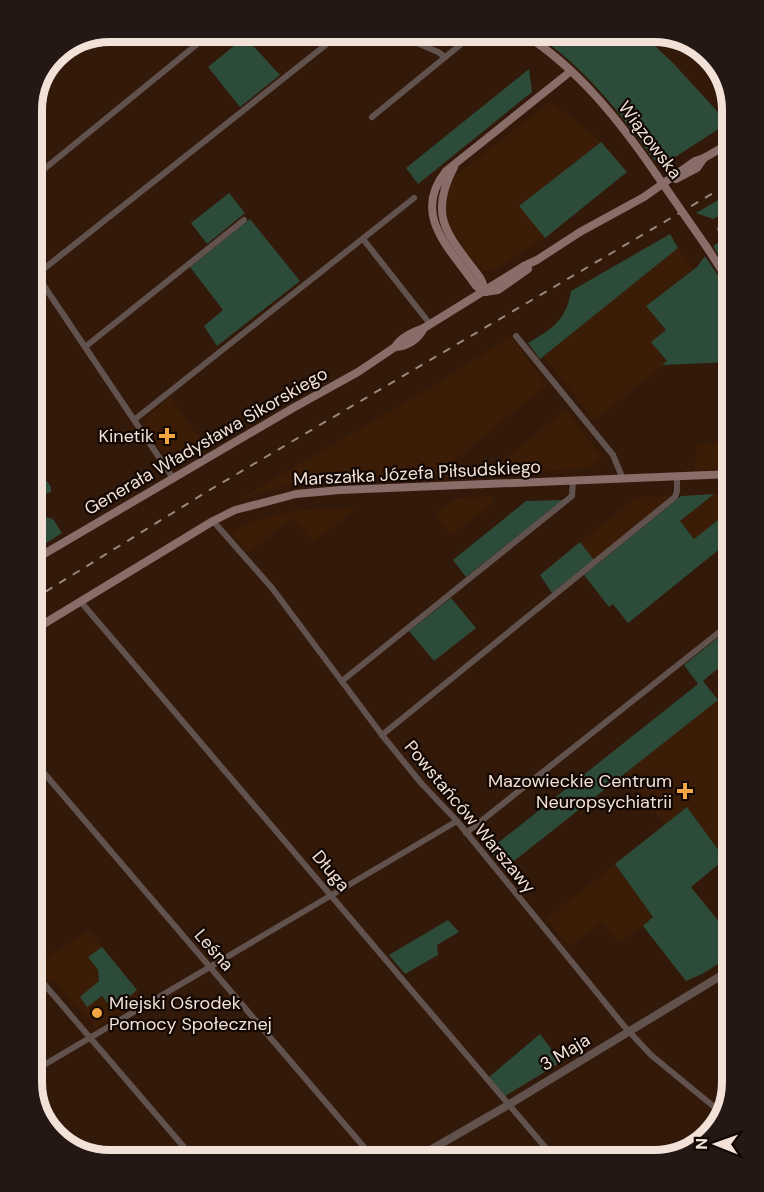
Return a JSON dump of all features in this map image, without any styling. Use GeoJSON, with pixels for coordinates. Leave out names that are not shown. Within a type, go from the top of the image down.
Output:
{"type":"FeatureCollection","features":[{"type":"Feature","properties":{"kind":"main road","name":"Wiązowska"},"geometry":{"type":"LineString","coordinates":[[534,42],[571,71],[615,118],[722,271]]}},
{"type":"Feature","properties":{"kind":"main road"},"geometry":{"type":"LineString","coordinates":[[484,292],[476,286],[442,240],[434,222],[434,191],[446,171],[571,71]]}},
{"type":"Feature","properties":{"kind":"main road","name":"Generała Władysława Sikorskiego"},"geometry":{"type":"LineString","coordinates":[[42,555],[293,408],[337,385],[395,347],[403,338],[537,260],[580,231],[628,206],[664,184],[687,166],[722,147]]}},
{"type":"Feature","properties":{"kind":"main road","name":"Marszałka Józefa Piłsudskiego"},"geometry":{"type":"LineString","coordinates":[[42,625],[213,522],[246,507],[312,492],[722,475]]}},
{"type":"Feature","properties":{"kind":"street"},"geometry":{"type":"LineString","coordinates":[[42,171],[200,42]]}},
{"type":"Feature","properties":{"kind":"street"},"geometry":{"type":"LineString","coordinates":[[42,270],[329,42]]}},
{"type":"Feature","properties":{"kind":"street"},"geometry":{"type":"LineString","coordinates":[[414,42],[445,57]]}},
{"type":"Feature","properties":{"kind":"street"},"geometry":{"type":"LineString","coordinates":[[372,117],[464,42]]}},
{"type":"Feature","properties":{"kind":"street"},"geometry":{"type":"LineString","coordinates":[[134,420],[414,198]]}},
{"type":"Feature","properties":{"kind":"street"},"geometry":{"type":"LineString","coordinates":[[85,347],[244,220]]}},
{"type":"Feature","properties":{"kind":"street"},"geometry":{"type":"LineString","coordinates":[[363,239],[427,326]]}},
{"type":"Feature","properties":{"kind":"street"},"geometry":{"type":"LineString","coordinates":[[42,284],[173,478]]}},
{"type":"Feature","properties":{"kind":"street"},"geometry":{"type":"LineString","coordinates":[[516,336],[613,455],[623,479]]}},
{"type":"Feature","properties":{"kind":"street"},"geometry":{"type":"LineString","coordinates":[[382,735],[675,497],[677,477]]}},
{"type":"Feature","properties":{"kind":"street"},"geometry":{"type":"LineString","coordinates":[[342,681],[572,496],[573,481]]}},
{"type":"Feature","properties":{"kind":"street","name":"Powstańców Warszawy"},"geometry":{"type":"LineString","coordinates":[[213,522],[272,588],[382,735],[421,783],[457,821],[629,1031],[651,1055],[717,1109]]}},
{"type":"Feature","properties":{"kind":"street","name":"Długa"},"geometry":{"type":"LineString","coordinates":[[81,602],[547,1150]]}},
{"type":"Feature","properties":{"kind":"street"},"geometry":{"type":"LineString","coordinates":[[466,833],[722,630]]}},
{"type":"Feature","properties":{"kind":"street","name":"Leśna"},"geometry":{"type":"LineString","coordinates":[[42,771],[366,1150]]}},
{"type":"Feature","properties":{"kind":"street"},"geometry":{"type":"LineString","coordinates":[[42,1066],[457,821]]}},
{"type":"Feature","properties":{"kind":"street","name":"3 Maja"},"geometry":{"type":"LineString","coordinates":[[430,1150],[722,975]]}},
{"type":"Feature","properties":{"kind":"street"},"geometry":{"type":"LineString","coordinates":[[42,982],[186,1150]]}},
{"type":"Feature","properties":{"kind":"shaded area"},"geometry":{"type":"Polygon","coordinates":[[[550,102],[601,142],[520,205],[545,238],[494,270],[482,271],[473,260],[471,262],[451,235],[444,201],[454,176],[550,102]]]}},
{"type":"Feature","properties":{"kind":"shaded area"},"geometry":{"type":"Polygon","coordinates":[[[678,248],[693,269],[646,306],[666,331],[668,361],[594,421],[544,356],[678,248]]]}},
{"type":"Feature","properties":{"kind":"shaded area"},"geometry":{"type":"Polygon","coordinates":[[[511,336],[547,385],[437,475],[314,479],[238,500],[436,384],[511,336]]]}},
{"type":"Feature","properties":{"kind":"shaded area"},"geometry":{"type":"Polygon","coordinates":[[[170,397],[207,448],[177,465],[170,463],[144,425],[145,418],[170,397]]]}},
{"type":"Feature","properties":{"kind":"shaded area"},"geometry":{"type":"Polygon","coordinates":[[[566,409],[602,457],[590,468],[486,475],[566,409]]]}},
{"type":"Feature","properties":{"kind":"shaded area"},"geometry":{"type":"Polygon","coordinates":[[[722,443],[722,469],[694,471],[697,444],[722,443]]]}},
{"type":"Feature","properties":{"kind":"shaded area"},"geometry":{"type":"Polygon","coordinates":[[[714,494],[722,494],[722,517],[694,539],[680,520],[714,494]]]}},
{"type":"Feature","properties":{"kind":"shaded area"},"geometry":{"type":"Polygon","coordinates":[[[673,495],[594,560],[580,543],[637,497],[673,495]]]}},
{"type":"Feature","properties":{"kind":"shaded area"},"geometry":{"type":"Polygon","coordinates":[[[492,496],[494,502],[451,536],[435,514],[456,498],[492,496]]]}},
{"type":"Feature","properties":{"kind":"shaded area"},"geometry":{"type":"Polygon","coordinates":[[[358,508],[313,542],[293,518],[248,553],[231,533],[251,522],[279,514],[301,510],[358,508]]]}},
{"type":"Feature","properties":{"kind":"shaded area","name":"Mazowieckie Centrum Neuropsychiatrii"},"geometry":{"type":"Polygon","coordinates":[[[722,696],[722,855],[687,807],[665,825],[625,774],[722,696]]]}},
{"type":"Feature","properties":{"kind":"shaded area"},"geometry":{"type":"Polygon","coordinates":[[[615,864],[654,917],[620,943],[602,922],[570,947],[546,919],[615,864]]]}},
{"type":"Feature","properties":{"kind":"shaded area"},"geometry":{"type":"Polygon","coordinates":[[[89,930],[144,999],[96,1028],[54,981],[48,981],[42,974],[42,960],[89,930]]]}},
{"type":"Feature","properties":{"kind":"green space"},"geometry":{"type":"Polygon","coordinates":[[[239,42],[250,42],[280,75],[240,107],[208,67],[239,42]]]}},
{"type":"Feature","properties":{"kind":"green space"},"geometry":{"type":"Polygon","coordinates":[[[426,42],[448,42],[441,44],[426,42]]]}},
{"type":"Feature","properties":{"kind":"green space"},"geometry":{"type":"Polygon","coordinates":[[[546,42],[651,42],[722,116],[722,127],[669,161],[665,155],[655,161],[599,90],[546,42]]]}},
{"type":"Feature","properties":{"kind":"green space"},"geometry":{"type":"Polygon","coordinates":[[[529,69],[532,92],[418,184],[406,168],[529,69]]]}},
{"type":"Feature","properties":{"kind":"green space"},"geometry":{"type":"Polygon","coordinates":[[[601,142],[627,172],[545,238],[519,206],[601,142]]]}},
{"type":"Feature","properties":{"kind":"green space"},"geometry":{"type":"Polygon","coordinates":[[[229,193],[245,213],[207,244],[191,223],[229,193]]]}},
{"type":"Feature","properties":{"kind":"green space"},"geometry":{"type":"Polygon","coordinates":[[[722,198],[722,214],[713,219],[696,213],[722,198]]]}},
{"type":"Feature","properties":{"kind":"green space"},"geometry":{"type":"Polygon","coordinates":[[[250,219],[300,281],[217,346],[204,326],[223,310],[190,267],[250,219]]]}},
{"type":"Feature","properties":{"kind":"green space"},"geometry":{"type":"Polygon","coordinates":[[[670,234],[678,248],[540,359],[528,343],[562,317],[571,291],[670,234]]]}},
{"type":"Feature","properties":{"kind":"green space"},"geometry":{"type":"Polygon","coordinates":[[[722,240],[722,261],[713,246],[722,240]]]}},
{"type":"Feature","properties":{"kind":"green space"},"geometry":{"type":"Polygon","coordinates":[[[705,256],[722,281],[722,362],[662,365],[667,361],[651,342],[666,330],[646,306],[697,267],[705,256]]]}},
{"type":"Feature","properties":{"kind":"green space"},"geometry":{"type":"Polygon","coordinates":[[[47,481],[51,492],[42,495],[42,483],[47,481]]]}},
{"type":"Feature","properties":{"kind":"green space"},"geometry":{"type":"Polygon","coordinates":[[[714,494],[680,521],[694,539],[722,517],[722,547],[628,623],[613,604],[609,607],[584,575],[681,496],[714,494]]]}},
{"type":"Feature","properties":{"kind":"green space"},"geometry":{"type":"Polygon","coordinates":[[[563,500],[466,577],[453,560],[526,501],[563,500]]]}},
{"type":"Feature","properties":{"kind":"green space"},"geometry":{"type":"Polygon","coordinates":[[[42,511],[46,517],[53,519],[62,533],[42,546],[42,511]]]}},
{"type":"Feature","properties":{"kind":"green space"},"geometry":{"type":"Polygon","coordinates":[[[580,542],[594,560],[552,593],[540,575],[580,542]]]}},
{"type":"Feature","properties":{"kind":"green space"},"geometry":{"type":"Polygon","coordinates":[[[451,598],[476,628],[434,661],[409,631],[451,598]]]}},
{"type":"Feature","properties":{"kind":"green space"},"geometry":{"type":"Polygon","coordinates":[[[720,636],[722,639],[722,665],[703,681],[718,700],[504,869],[489,850],[698,684],[684,665],[720,636]]]}},
{"type":"Feature","properties":{"kind":"green space"},"geometry":{"type":"Polygon","coordinates":[[[687,807],[722,855],[722,861],[691,887],[722,926],[722,961],[686,981],[643,926],[653,917],[615,864],[687,807]]]}},
{"type":"Feature","properties":{"kind":"green space"},"geometry":{"type":"Polygon","coordinates":[[[448,920],[459,932],[437,945],[438,955],[405,974],[389,955],[448,920]]]}},
{"type":"Feature","properties":{"kind":"green space"},"geometry":{"type":"Polygon","coordinates":[[[102,947],[137,990],[113,1010],[102,996],[87,1007],[80,997],[99,981],[98,970],[88,957],[102,947]]]}},
{"type":"Feature","properties":{"kind":"green space"},"geometry":{"type":"Polygon","coordinates":[[[540,1034],[561,1062],[505,1096],[489,1077],[540,1034]]]}},
{"type":"Feature","properties":{"kind":"railway"},"geometry":{"type":"LineString","coordinates":[[42,594],[208,491],[722,188]]}},
{"type":"Feature","properties":{"kind":"place","name":"Kinetik"},"geometry":{"type":"Point","coordinates":[167,436]}},
{"type":"Feature","properties":{"kind":"place","name":"Mazowieckie Centrum Neuropsychiatrii"},"geometry":{"type":"Point","coordinates":[685,791]}},
{"type":"Feature","properties":{"kind":"place","name":"Miejski Ośrodek Pomocy Społecznej"},"geometry":{"type":"Point","coordinates":[97,1013]}}]}
